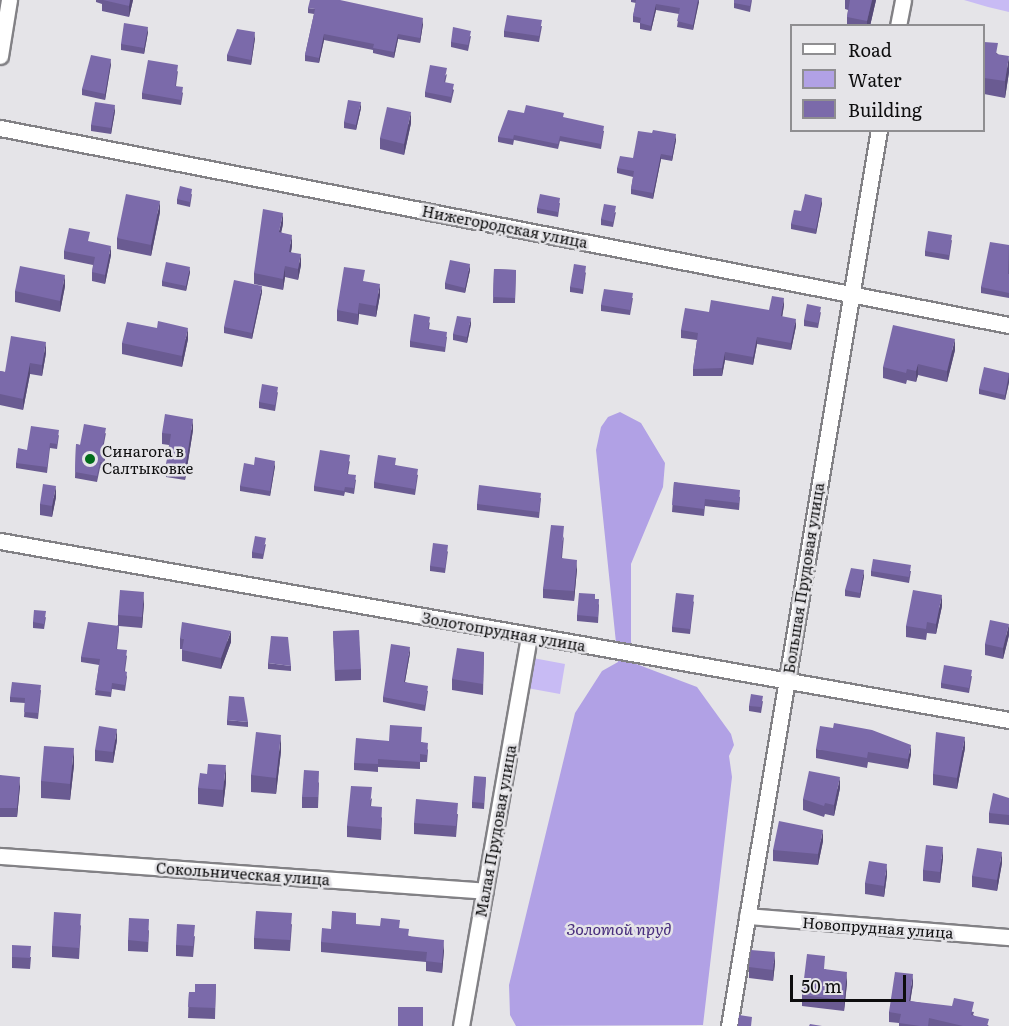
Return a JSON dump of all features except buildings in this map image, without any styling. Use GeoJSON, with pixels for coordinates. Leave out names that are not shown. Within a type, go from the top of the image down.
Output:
{"type":"FeatureCollection","features":[{"type":"Feature","properties":{"kind":"street"},"geometry":{"type":"LineString","coordinates":[[0,56],[9,0]]}},
{"type":"Feature","properties":{"kind":"street"},"geometry":{"type":"LineString","coordinates":[[898,24],[903,0]]}},
{"type":"Feature","properties":{"kind":"street","name":"Нижегородская улица"},"geometry":{"type":"LineString","coordinates":[[0,128],[1009,325]]}},
{"type":"Feature","properties":{"kind":"street","name":"Большая Прудовая улица"},"geometry":{"type":"LineString","coordinates":[[729,1026],[879,132]]}},
{"type":"Feature","properties":{"kind":"street","name":"Золотопрудная улица"},"geometry":{"type":"LineString","coordinates":[[0,541],[1009,720]]}},
{"type":"Feature","properties":{"kind":"street","name":"Малая Прудовая улица"},"geometry":{"type":"LineString","coordinates":[[460,1026],[486,891],[529,635]]}},
{"type":"Feature","properties":{"kind":"street","name":"Сокольническая улица"},"geometry":{"type":"LineString","coordinates":[[0,856],[486,891]]}},
{"type":"Feature","properties":{"kind":"street","name":"Новопрудная улица"},"geometry":{"type":"LineString","coordinates":[[747,916],[1009,937]]}},
{"type":"Feature","properties":{"kind":"shaded area"},"geometry":{"type":"Polygon","coordinates":[[[964,0],[1009,0],[1009,12],[988,7],[964,0]]]}},
{"type":"Feature","properties":{"kind":"shaded area"},"geometry":{"type":"Polygon","coordinates":[[[533,658],[565,664],[560,694],[527,688],[533,658]]]}},
{"type":"Feature","properties":{"kind":"water","name":"Золотой пруд"},"geometry":{"type":"Polygon","coordinates":[[[620,412],[641,423],[665,463],[663,487],[631,564],[631,662],[697,687],[731,734],[734,745],[729,756],[732,777],[703,1025],[516,1026],[510,1015],[509,985],[575,713],[602,671],[618,662],[596,450],[601,427],[608,417],[620,412]]]}},
{"type":"Feature","properties":{"kind":"place","name":"Синагога в Салтыковке"},"geometry":{"type":"Point","coordinates":[90,459]}}]}
